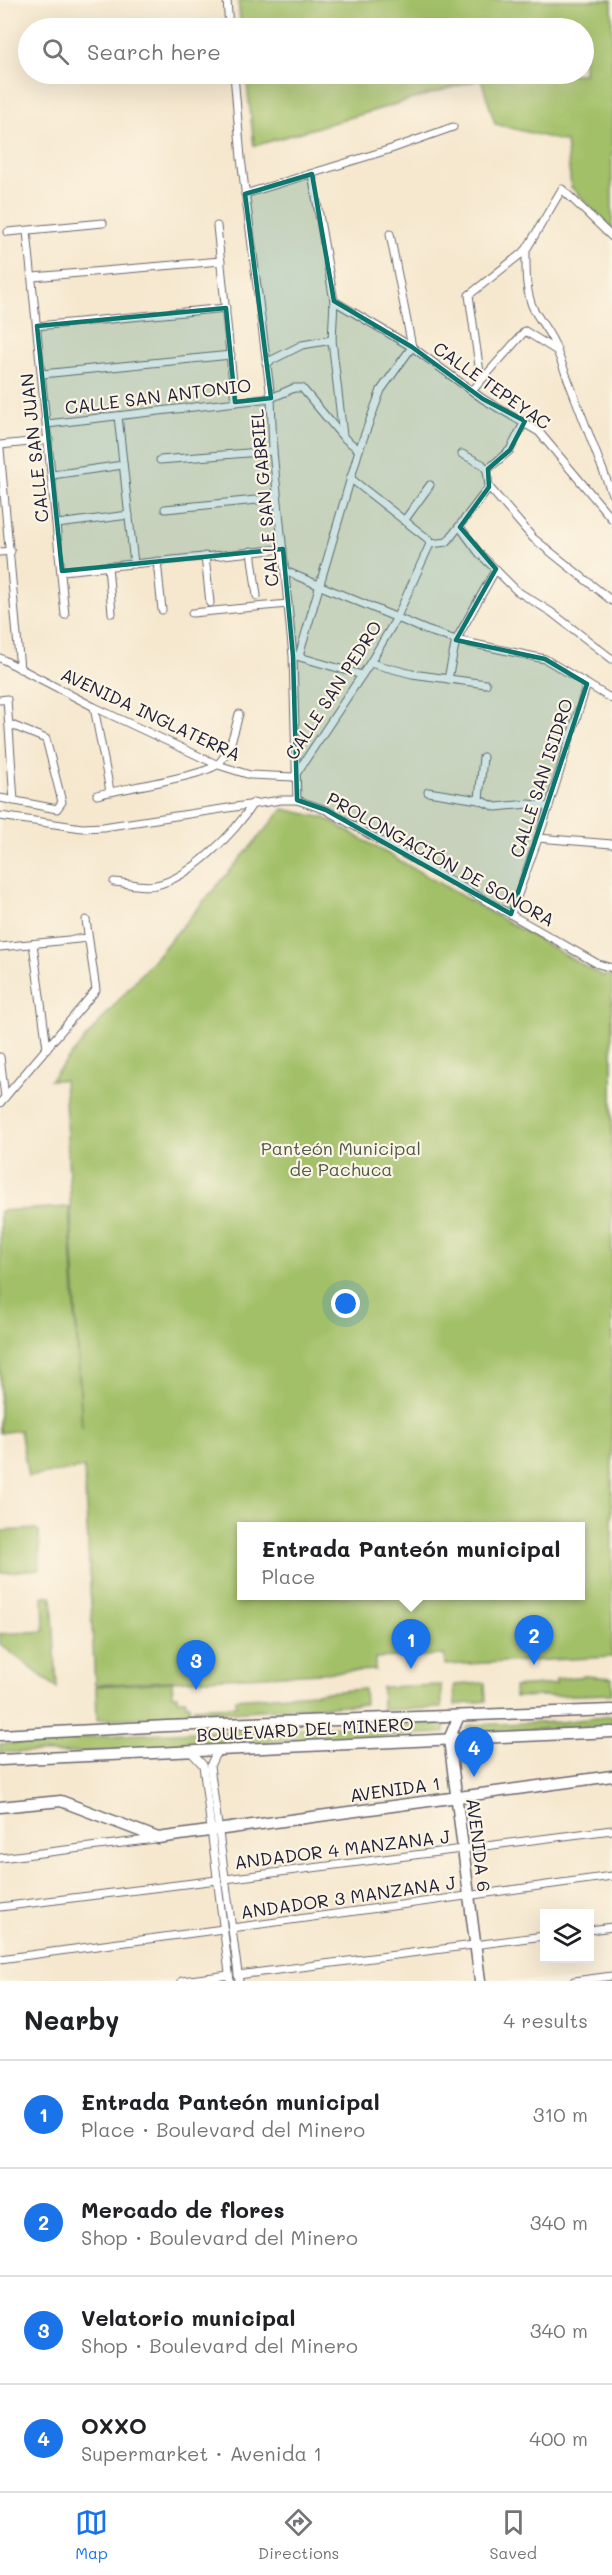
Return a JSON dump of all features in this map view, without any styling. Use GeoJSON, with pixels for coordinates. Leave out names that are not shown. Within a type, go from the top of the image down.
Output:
{"type":"FeatureCollection","features":[{"type":"Feature","properties":{"kind":"main road","name":"BOULEVARD DEL MINERO"},"geometry":{"type":"LineString","coordinates":[[0,1735],[612,1710]]}},
{"type":"Feature","properties":{"kind":"main road"},"geometry":{"type":"LineString","coordinates":[[449,1739],[459,1716]]}},
{"type":"Feature","properties":{"kind":"main road","name":"BOULEVARD DEL MINERO"},"geometry":{"type":"LineString","coordinates":[[0,1760],[612,1732]]}},
{"type":"Feature","properties":{"kind":"main road","name":"AVENIDA 6"},"geometry":{"type":"LineString","coordinates":[[449,1739],[480,1981]]}},
{"type":"Feature","properties":{"kind":"main road","name":"AVENIDA 1"},"geometry":{"type":"LineString","coordinates":[[158,1838],[612,1776]]}},
{"type":"Feature","properties":{"kind":"main road"},"geometry":{"type":"LineString","coordinates":[[0,1807],[61,1801],[158,1838]]}},
{"type":"Feature","properties":{"kind":"street"},"geometry":{"type":"LineString","coordinates":[[227,0],[228,18]]}},
{"type":"Feature","properties":{"kind":"street","name":"CALLE SAN GABRIEL"},"geometry":{"type":"LineString","coordinates":[[235,84],[245,194],[271,398],[277,498],[296,656],[294,777],[297,800]]}},
{"type":"Feature","properties":{"kind":"street"},"geometry":{"type":"LineString","coordinates":[[245,194],[453,127]]}},
{"type":"Feature","properties":{"kind":"street"},"geometry":{"type":"LineString","coordinates":[[312,174],[334,301],[332,340],[343,437],[359,450]]}},
{"type":"Feature","properties":{"kind":"street"},"geometry":{"type":"LineString","coordinates":[[481,380],[469,295],[526,250],[562,189],[612,237]]}},
{"type":"Feature","properties":{"kind":"street"},"geometry":{"type":"LineString","coordinates":[[8,232],[103,223]]}},
{"type":"Feature","properties":{"kind":"street","name":"CALLE SAN GABRIEL"},"geometry":{"type":"LineString","coordinates":[[217,226],[235,402]]}},
{"type":"Feature","properties":{"kind":"street","name":"CALLE SAN JUAN"},"geometry":{"type":"LineString","coordinates":[[27,231],[66,615]]}},
{"type":"Feature","properties":{"kind":"street"},"geometry":{"type":"LineString","coordinates":[[362,675],[296,656],[320,587],[350,478],[381,390],[412,347],[390,234]]}},
{"type":"Feature","properties":{"kind":"street"},"geometry":{"type":"LineString","coordinates":[[526,250],[526,277],[533,308],[552,336],[612,494]]}},
{"type":"Feature","properties":{"kind":"street"},"geometry":{"type":"LineString","coordinates":[[33,277],[221,261]]}},
{"type":"Feature","properties":{"kind":"street","name":"CALLE TEPEYAC"},"geometry":{"type":"LineString","coordinates":[[334,301],[412,347],[472,391],[525,421],[539,432],[612,519]]}},
{"type":"Feature","properties":{"kind":"street"},"geometry":{"type":"LineString","coordinates":[[37,326],[226,308]]}},
{"type":"Feature","properties":{"kind":"street"},"geometry":{"type":"LineString","coordinates":[[472,391],[525,331],[557,351]]}},
{"type":"Feature","properties":{"kind":"street"},"geometry":{"type":"LineString","coordinates":[[266,363],[302,345],[332,340]]}},
{"type":"Feature","properties":{"kind":"street"},"geometry":{"type":"LineString","coordinates":[[42,374],[231,355]]}},
{"type":"Feature","properties":{"kind":"street","name":"CALLE SAN ANTONIO"},"geometry":{"type":"LineString","coordinates":[[47,424],[271,398],[294,388],[302,388],[343,437]]}},
{"type":"Feature","properties":{"kind":"street"},"geometry":{"type":"LineString","coordinates":[[118,416],[134,564]]}},
{"type":"Feature","properties":{"kind":"street"},"geometry":{"type":"LineString","coordinates":[[487,470],[510,450],[525,421]]}},
{"type":"Feature","properties":{"kind":"street"},"geometry":{"type":"LineString","coordinates":[[20,669],[11,551],[3,501],[0,447],[49,440]]}},
{"type":"Feature","properties":{"kind":"street"},"geometry":{"type":"LineString","coordinates":[[160,460],[273,451]]}},
{"type":"Feature","properties":{"kind":"street"},"geometry":{"type":"LineString","coordinates":[[462,454],[483,464],[487,470],[489,487],[533,538],[612,601]]}},
{"type":"Feature","properties":{"kind":"street"},"geometry":{"type":"LineString","coordinates":[[52,475],[123,465]]}},
{"type":"Feature","properties":{"kind":"street"},"geometry":{"type":"LineString","coordinates":[[350,478],[428,539],[430,544],[447,542],[460,528],[489,487]]}},
{"type":"Feature","properties":{"kind":"street"},"geometry":{"type":"LineString","coordinates":[[404,521],[430,485]]}},
{"type":"Feature","properties":{"kind":"street"},"geometry":{"type":"LineString","coordinates":[[165,509],[277,498]]}},
{"type":"Feature","properties":{"kind":"street"},"geometry":{"type":"LineString","coordinates":[[57,524],[129,515]]}},
{"type":"Feature","properties":{"kind":"street"},"geometry":{"type":"LineString","coordinates":[[460,528],[479,553],[517,591],[551,612],[612,659]]}},
{"type":"Feature","properties":{"kind":"street","name":"CALLE SAN PEDRO"},"geometry":{"type":"LineString","coordinates":[[294,777],[370,663],[396,619],[430,544]]}},
{"type":"Feature","properties":{"kind":"street"},"geometry":{"type":"LineString","coordinates":[[62,571],[283,549]]}},
{"type":"Feature","properties":{"kind":"street"},"geometry":{"type":"LineString","coordinates":[[0,552],[11,551]]}},
{"type":"Feature","properties":{"kind":"street"},"geometry":{"type":"LineString","coordinates":[[251,551],[257,596]]}},
{"type":"Feature","properties":{"kind":"street"},"geometry":{"type":"LineString","coordinates":[[205,556],[210,603]]}},
{"type":"Feature","properties":{"kind":"street"},"geometry":{"type":"LineString","coordinates":[[157,561],[162,610]]}},
{"type":"Feature","properties":{"kind":"street"},"geometry":{"type":"LineString","coordinates":[[108,566],[112,613]]}},
{"type":"Feature","properties":{"kind":"street"},"geometry":{"type":"LineString","coordinates":[[448,679],[456,640],[496,569]]}},
{"type":"Feature","properties":{"kind":"street"},"geometry":{"type":"LineString","coordinates":[[285,571],[396,619],[456,640],[545,660],[612,699]]}},
{"type":"Feature","properties":{"kind":"street"},"geometry":{"type":"LineString","coordinates":[[192,613],[288,604]]}},
{"type":"Feature","properties":{"kind":"street","name":"AVENIDA INGLATERRA"},"geometry":{"type":"LineString","coordinates":[[0,658],[94,707],[218,765],[250,775],[294,777]]}},
{"type":"Feature","properties":{"kind":"street"},"geometry":{"type":"LineString","coordinates":[[370,663],[412,674],[486,684]]}},
{"type":"Feature","properties":{"kind":"street","name":"CALLE SAN ISIDRO"},"geometry":{"type":"LineString","coordinates":[[511,914],[549,807],[587,684]]}},
{"type":"Feature","properties":{"kind":"street"},"geometry":{"type":"LineString","coordinates":[[3,700],[9,724],[14,801]]}},
{"type":"Feature","properties":{"kind":"street"},"geometry":{"type":"LineString","coordinates":[[94,707],[110,791]]}},
{"type":"Feature","properties":{"kind":"street"},"geometry":{"type":"LineString","coordinates":[[97,795],[201,772],[218,765],[234,734],[239,714]]}},
{"type":"Feature","properties":{"kind":"street"},"geometry":{"type":"LineString","coordinates":[[0,798],[57,809],[62,802],[46,739],[9,724]]}},
{"type":"Feature","properties":{"kind":"street"},"geometry":{"type":"LineString","coordinates":[[479,800],[483,757]]}},
{"type":"Feature","properties":{"kind":"street"},"geometry":{"type":"LineString","coordinates":[[428,792],[479,800],[496,807],[529,804],[549,807]]}},
{"type":"Feature","properties":{"kind":"street","name":"PROLONGACIÓN DE SONORA"},"geometry":{"type":"LineString","coordinates":[[0,816],[82,828],[103,828],[253,803],[297,800],[327,810],[606,968],[612,968]]}},
{"type":"Feature","properties":{"kind":"street"},"geometry":{"type":"LineString","coordinates":[[114,882],[154,886],[174,879],[207,855],[247,814],[253,803]]}},
{"type":"Feature","properties":{"kind":"street"},"geometry":{"type":"LineString","coordinates":[[539,836],[612,844]]}},
{"type":"Feature","properties":{"kind":"street"},"geometry":{"type":"LineString","coordinates":[[3,1100],[96,990],[86,920]]}},
{"type":"Feature","properties":{"kind":"street"},"geometry":{"type":"LineString","coordinates":[[0,947],[88,938]]}},
{"type":"Feature","properties":{"kind":"street"},"geometry":{"type":"LineString","coordinates":[[33,944],[47,1047]]}},
{"type":"Feature","properties":{"kind":"street"},"geometry":{"type":"LineString","coordinates":[[0,1057],[3,1100]]}},
{"type":"Feature","properties":{"kind":"street"},"geometry":{"type":"LineString","coordinates":[[182,1981],[230,1978],[223,1929],[221,1879],[210,1766],[215,1755],[222,1750]]}},
{"type":"Feature","properties":{"kind":"street"},"geometry":{"type":"LineString","coordinates":[[190,1751],[203,1765],[213,1812]]}},
{"type":"Feature","properties":{"kind":"street","name":"ANDADOR 4 MANZANA J"},"geometry":{"type":"LineString","coordinates":[[0,1907],[612,1830]]}},
{"type":"Feature","properties":{"kind":"street"},"geometry":{"type":"LineString","coordinates":[[0,1858],[136,1843],[158,1838]]}},
{"type":"Feature","properties":{"kind":"street","name":"ANDADOR 3 MANZANA J"},"geometry":{"type":"LineString","coordinates":[[231,1928],[612,1876]]}},
{"type":"Feature","properties":{"kind":"street"},"geometry":{"type":"LineString","coordinates":[[221,1879],[238,1978],[540,1937]]}},
{"type":"Feature","properties":{"kind":"street"},"geometry":{"type":"LineString","coordinates":[[594,1929],[612,1927]]}},
{"type":"Feature","properties":{"kind":"street"},"geometry":{"type":"LineString","coordinates":[[0,1959],[223,1929]]}},
{"type":"Feature","properties":{"kind":"street"},"geometry":{"type":"LineString","coordinates":[[574,1981],[612,1976]]}},
{"type":"Feature","properties":{"kind":"highlighted area"},"geometry":{"type":"Polygon","coordinates":[[[312,174],[334,301],[412,347],[483,399],[525,421],[510,450],[488,469],[489,487],[460,527],[496,569],[456,640],[545,659],[587,684],[511,914],[326,810],[297,800],[293,656],[283,549],[62,571],[37,326],[226,308],[235,402],[271,398],[245,194],[312,174]]]}},
{"type":"Feature","properties":{"kind":"green space"},"geometry":{"type":"Polygon","coordinates":[[[238,0],[612,0],[612,229],[571,187],[566,142],[495,124],[483,84],[594,84],[594,18],[240,18],[238,0]]]}},
{"type":"Feature","properties":{"kind":"green space"},"geometry":{"type":"Polygon","coordinates":[[[247,84],[464,84],[254,146],[247,84]]]}},
{"type":"Feature","properties":{"kind":"green space","name":"Panteón Municipal de Pachuca"},"geometry":{"type":"Polygon","coordinates":[[[283,809],[325,818],[602,976],[612,975],[612,1657],[445,1665],[444,1655],[375,1658],[375,1670],[95,1685],[84,1468],[28,1477],[20,1430],[0,1433],[0,1211],[69,1207],[82,1428],[64,1080],[50,1080],[283,809]]]}},
{"type":"Feature","properties":{"kind":"green space"},"geometry":{"type":"Polygon","coordinates":[[[36,1529],[39,1532],[40,1569],[0,1573],[1,1531],[36,1529]]]}},
{"type":"Feature","properties":{"kind":"green space"},"geometry":{"type":"Polygon","coordinates":[[[43,1596],[52,1596],[57,1688],[0,1644],[0,1634],[44,1631],[43,1596]]]}},
{"type":"Feature","properties":{"kind":"green space"},"geometry":{"type":"Polygon","coordinates":[[[585,1676],[612,1678],[612,1694],[515,1697],[514,1687],[556,1684],[556,1679],[585,1676]]]}},
{"type":"Feature","properties":{"kind":"green space"},"geometry":{"type":"Polygon","coordinates":[[[172,1682],[173,1695],[178,1695],[178,1700],[186,1700],[186,1705],[190,1705],[191,1715],[97,1720],[96,1686],[172,1682]]]}},
{"type":"Feature","properties":{"kind":"green space"},"geometry":{"type":"Polygon","coordinates":[[[485,1683],[486,1701],[455,1705],[454,1685],[485,1683]]]}},
{"type":"Feature","properties":{"kind":"green space"},"geometry":{"type":"Polygon","coordinates":[[[441,1685],[442,1708],[382,1710],[382,1687],[441,1685]]]}},
{"type":"Feature","properties":{"kind":"green space"},"geometry":{"type":"Polygon","coordinates":[[[364,1689],[365,1704],[195,1714],[194,1708],[236,1706],[236,1699],[364,1689]]]}},
{"type":"Feature","properties":{"kind":"green space"},"geometry":{"type":"Polygon","coordinates":[[[612,1716],[612,1726],[469,1732],[466,1729],[470,1725],[560,1722],[612,1716]]]}},
{"type":"Feature","properties":{"kind":"green space"},"geometry":{"type":"Polygon","coordinates":[[[449,1722],[445,1727],[445,1733],[68,1753],[0,1752],[0,1744],[119,1735],[449,1722]]]}},
{"type":"Feature","properties":{"kind":"place","name":"Mercado de flores"},"geometry":{"type":"Point","coordinates":[534,1665]}},
{"type":"Feature","properties":{"kind":"place","name":"Entrada Panteón municipal"},"geometry":{"type":"Point","coordinates":[411,1669]}},
{"type":"Feature","properties":{"kind":"place","name":"Velatorio municipal"},"geometry":{"type":"Point","coordinates":[196,1690]}},
{"type":"Feature","properties":{"kind":"place","name":"OXXO"},"geometry":{"type":"Point","coordinates":[474,1777]}}]}
